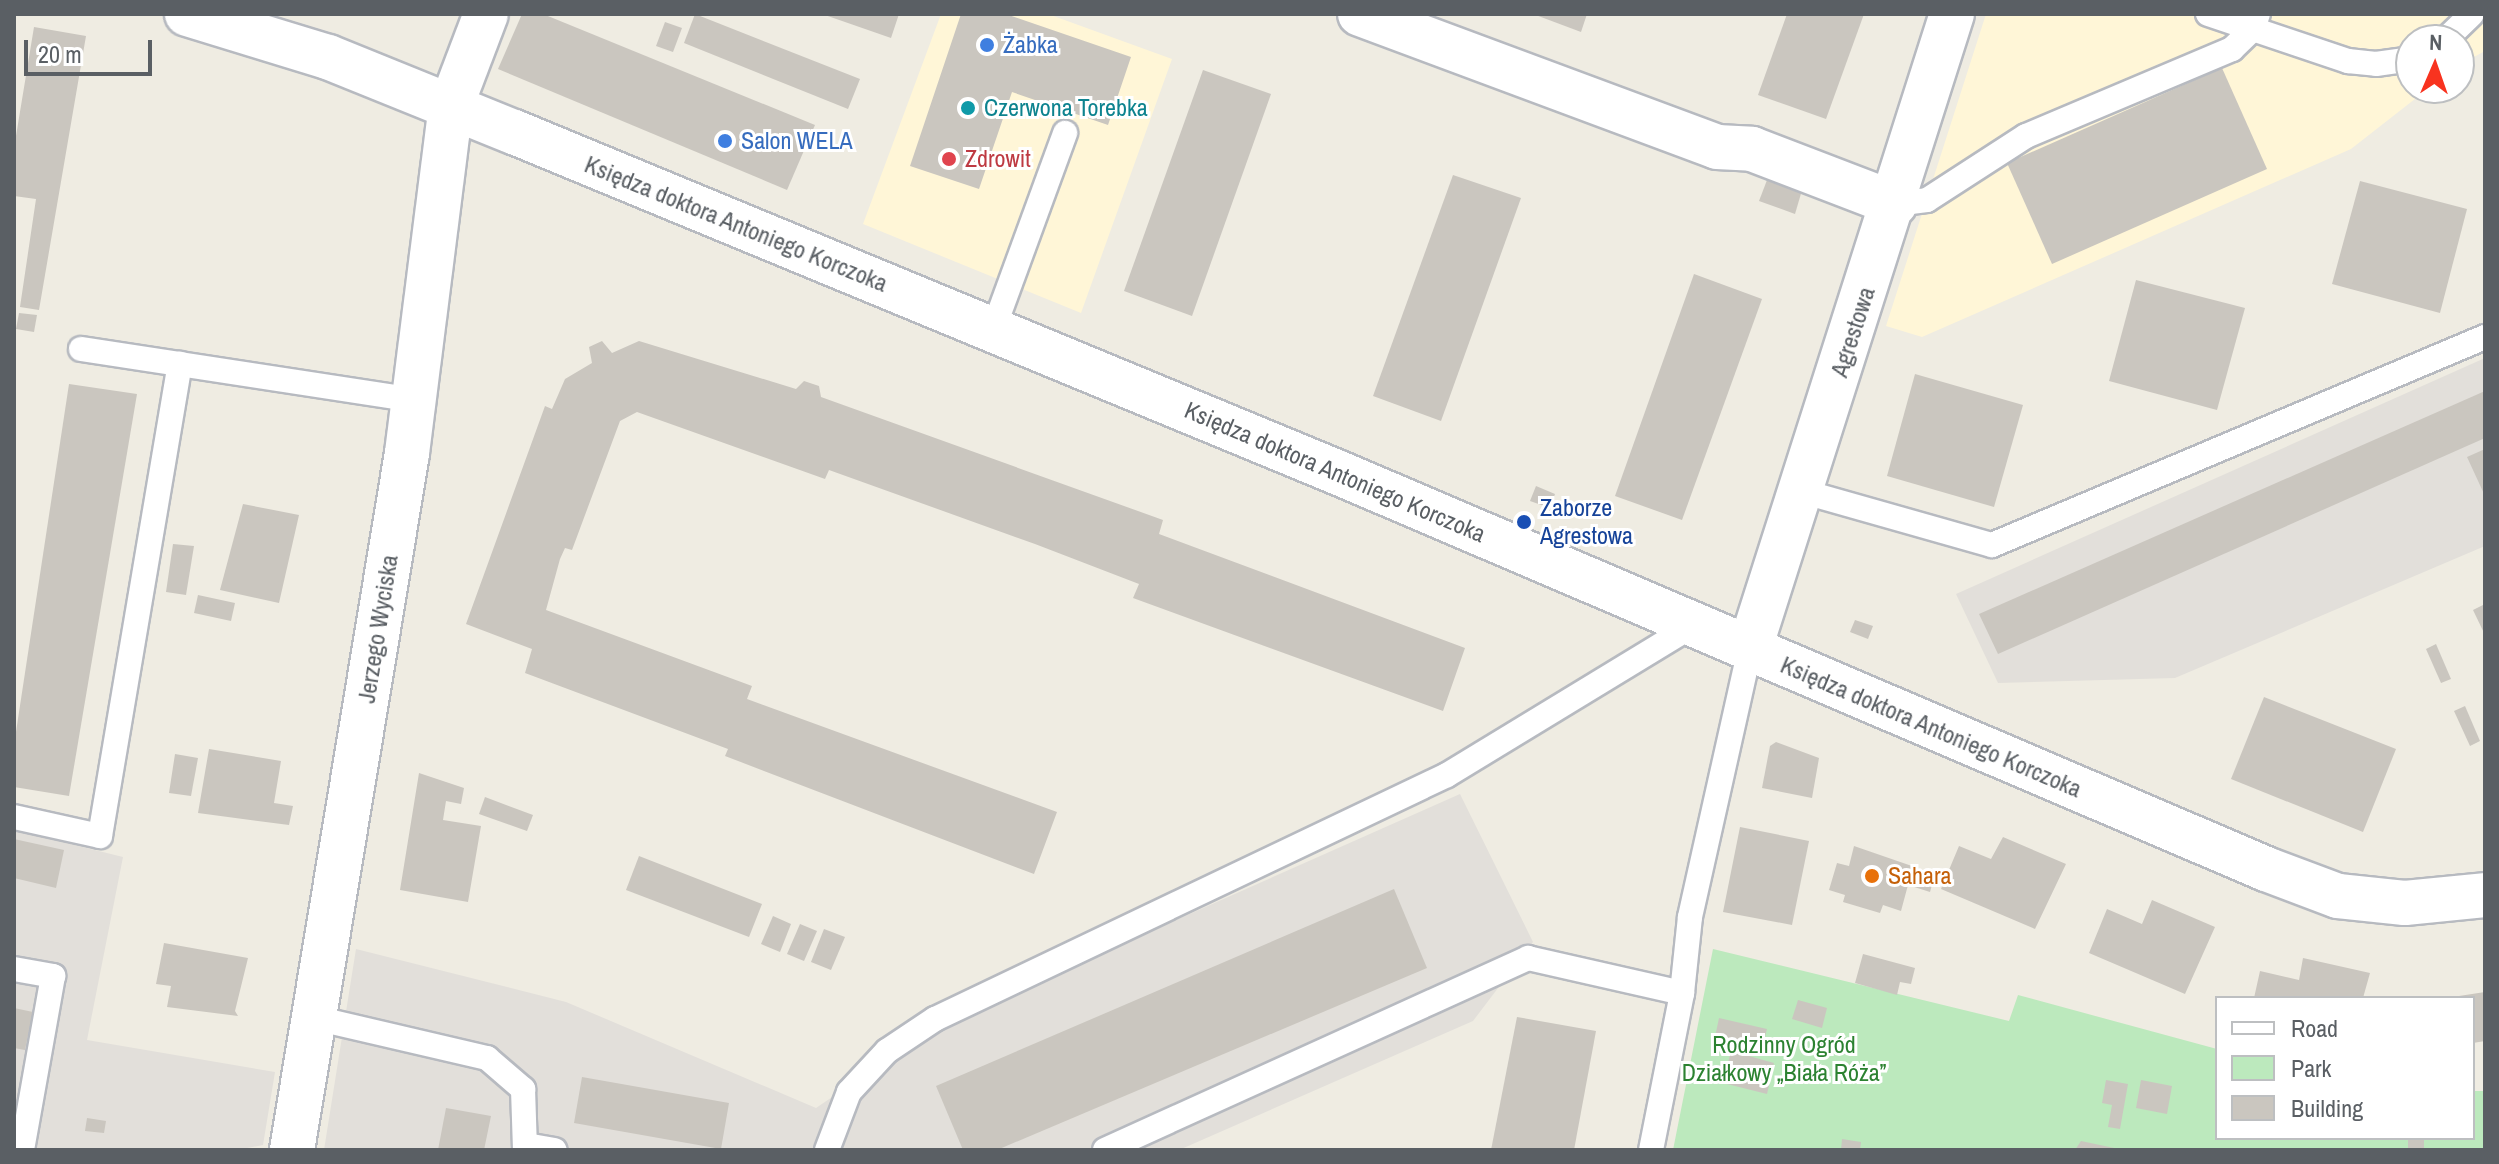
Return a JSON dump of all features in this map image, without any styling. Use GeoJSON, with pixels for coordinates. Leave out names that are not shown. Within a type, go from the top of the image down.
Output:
{"type":"FeatureCollection","features":[{"type":"Feature","properties":{"kind":"street","name":"Księdza doktora Antoniego Korczoka"},"geometry":{"type":"LineString","coordinates":[[187,14],[328,57],[451,106],[993,330],[2338,896],[2405,903],[2485,895]]}},
{"type":"Feature","properties":{"kind":"street","name":"Jerzego Wyciska"},"geometry":{"type":"LineString","coordinates":[[292,1150],[415,400],[451,106],[486,14]]}},
{"type":"Feature","properties":{"kind":"street"},"geometry":{"type":"LineString","coordinates":[[1360,14],[1717,147],[1752,149],[1895,204]]}},
{"type":"Feature","properties":{"kind":"street","name":"Agrestowa"},"geometry":{"type":"LineString","coordinates":[[1750,648],[1895,204],[1952,14]]}},
{"type":"Feature","properties":{"kind":"lane"},"geometry":{"type":"LineString","coordinates":[[2208,14],[2256,21],[2348,61],[2376,64],[2395,61]]}},
{"type":"Feature","properties":{"kind":"lane"},"geometry":{"type":"LineString","coordinates":[[1895,204],[1927,200],[2026,136],[2232,49],[2256,21]]}},
{"type":"Feature","properties":{"kind":"lane"},"geometry":{"type":"LineString","coordinates":[[993,330],[1065,133]]}},
{"type":"Feature","properties":{"kind":"lane"},"geometry":{"type":"LineString","coordinates":[[1801,491],[1992,545],[2485,337]]}},
{"type":"Feature","properties":{"kind":"lane"},"geometry":{"type":"LineString","coordinates":[[81,349],[415,400]]}},
{"type":"Feature","properties":{"kind":"lane"},"geometry":{"type":"LineString","coordinates":[[14,817],[100,836],[180,364]]}},
{"type":"Feature","properties":{"kind":"lane"},"geometry":{"type":"LineString","coordinates":[[827,1150],[849,1092],[887,1051],[935,1019],[1447,775],[1695,624]]}},
{"type":"Feature","properties":{"kind":"lane"},"geometry":{"type":"LineString","coordinates":[[1651,1150],[1682,993],[1690,917],[1750,648]]}},
{"type":"Feature","properties":{"kind":"lane"},"geometry":{"type":"LineString","coordinates":[[1105,1150],[1528,958],[1682,993]]}},
{"type":"Feature","properties":{"kind":"lane"},"geometry":{"type":"LineString","coordinates":[[14,969],[53,976],[21,1137]]}},
{"type":"Feature","properties":{"kind":"lane"},"geometry":{"type":"LineString","coordinates":[[315,1018],[487,1058],[523,1089],[526,1148],[555,1150]]}},
{"type":"Feature","properties":{"kind":"shaded area"},"geometry":{"type":"Polygon","coordinates":[[[941,14],[1048,14],[1172,59],[1081,313],[863,224],[941,14]]]}},
{"type":"Feature","properties":{"kind":"shaded area"},"geometry":{"type":"Polygon","coordinates":[[[1986,14],[2485,14],[2485,51],[2475,56],[2475,24],[2395,24],[2395,104],[2409,104],[2351,149],[1922,337],[1886,326],[1986,14]]]}},
{"type":"Feature","properties":{"kind":"shaded area"},"geometry":{"type":"Polygon","coordinates":[[[2485,358],[2485,546],[2175,678],[1998,683],[1956,594],[2485,358]]]}},
{"type":"Feature","properties":{"kind":"shaded area"},"geometry":{"type":"Polygon","coordinates":[[[1460,794],[1533,942],[1473,1021],[1179,1150],[324,1150],[356,949],[566,1002],[816,1108],[935,1027],[1460,794]]]}},
{"type":"Feature","properties":{"kind":"shaded area"},"geometry":{"type":"Polygon","coordinates":[[[14,830],[123,857],[87,1040],[275,1072],[263,1145],[237,1150],[14,1150],[14,830]]]}},
{"type":"Feature","properties":{"kind":"green space","name":"Rodzinny Ogród Działkowy „Biała Róża”"},"geometry":{"type":"Polygon","coordinates":[[[1713,949],[2009,1021],[2018,995],[2215,1048],[2215,1140],[2475,1140],[2475,1091],[2485,1091],[2485,1150],[1673,1150],[1713,949]]]}},
{"type":"Feature","properties":{"kind":"building"},"geometry":{"type":"Polygon","coordinates":[[[522,14],[543,14],[815,125],[787,190],[498,69],[522,14]]]}},
{"type":"Feature","properties":{"kind":"building"},"geometry":{"type":"Polygon","coordinates":[[[695,14],[860,79],[848,109],[684,43],[695,14]]]}},
{"type":"Feature","properties":{"kind":"building"},"geometry":{"type":"Polygon","coordinates":[[[822,14],[899,14],[891,38],[822,14]]]}},
{"type":"Feature","properties":{"kind":"building","name":"Czerwona Torebka"},"geometry":{"type":"Polygon","coordinates":[[[961,14],[1006,14],[1131,57],[1108,125],[1012,92],[979,189],[910,166],[961,14]]]}},
{"type":"Feature","properties":{"kind":"building"},"geometry":{"type":"Polygon","coordinates":[[[1533,14],[1587,14],[1581,32],[1533,14]]]}},
{"type":"Feature","properties":{"kind":"building"},"geometry":{"type":"Polygon","coordinates":[[[1787,14],[1864,14],[1826,119],[1758,95],[1787,14]]]}},
{"type":"Feature","properties":{"kind":"building"},"geometry":{"type":"Polygon","coordinates":[[[665,22],[682,28],[673,52],[656,46],[665,22]]]}},
{"type":"Feature","properties":{"kind":"building"},"geometry":{"type":"Polygon","coordinates":[[[34,27],[86,36],[39,310],[20,307],[36,199],[14,196],[14,148],[34,27]]]}},
{"type":"Feature","properties":{"kind":"building"},"geometry":{"type":"Polygon","coordinates":[[[2222,68],[2267,169],[2052,264],[2007,163],[2222,68]]]}},
{"type":"Feature","properties":{"kind":"building"},"geometry":{"type":"Polygon","coordinates":[[[1203,70],[1271,94],[1192,316],[1124,291],[1203,70]]]}},
{"type":"Feature","properties":{"kind":"building"},"geometry":{"type":"Polygon","coordinates":[[[1772,167],[1805,180],[1795,214],[1759,201],[1772,167]]]}},
{"type":"Feature","properties":{"kind":"building"},"geometry":{"type":"Polygon","coordinates":[[[1453,175],[1521,198],[1441,421],[1373,396],[1453,175]]]}},
{"type":"Feature","properties":{"kind":"building"},"geometry":{"type":"Polygon","coordinates":[[[2360,181],[2467,209],[2440,313],[2332,284],[2360,181]]]}},
{"type":"Feature","properties":{"kind":"building"},"geometry":{"type":"Polygon","coordinates":[[[1694,274],[1762,299],[1682,520],[1615,496],[1694,274]]]}},
{"type":"Feature","properties":{"kind":"building"},"geometry":{"type":"Polygon","coordinates":[[[2136,280],[2245,308],[2217,410],[2109,381],[2136,280]]]}},
{"type":"Feature","properties":{"kind":"building"},"geometry":{"type":"Polygon","coordinates":[[[19,313],[37,315],[34,332],[16,329],[19,313]]]}},
{"type":"Feature","properties":{"kind":"building"},"geometry":{"type":"Polygon","coordinates":[[[602,341],[612,353],[639,341],[796,389],[804,381],[819,386],[821,397],[1163,520],[1159,534],[1465,648],[1443,711],[1133,598],[1139,584],[1035,544],[829,470],[825,479],[637,412],[620,421],[572,550],[565,548],[560,559],[546,610],[752,686],[747,699],[1057,812],[1034,874],[725,756],[728,749],[525,673],[532,649],[466,624],[545,406],[552,409],[565,379],[592,363],[589,347],[602,341]]]}},
{"type":"Feature","properties":{"kind":"building"},"geometry":{"type":"Polygon","coordinates":[[[1915,374],[2023,405],[1994,507],[1887,476],[1915,374]]]}},
{"type":"Feature","properties":{"kind":"building"},"geometry":{"type":"Polygon","coordinates":[[[69,384],[137,394],[69,796],[14,787],[14,745],[69,384]]]}},
{"type":"Feature","properties":{"kind":"building"},"geometry":{"type":"Polygon","coordinates":[[[2485,391],[2485,438],[1998,654],[1979,614],[2485,391]]]}},
{"type":"Feature","properties":{"kind":"building"},"geometry":{"type":"Polygon","coordinates":[[[2485,449],[2485,496],[2467,457],[2485,449]]]}},
{"type":"Feature","properties":{"kind":"building"},"geometry":{"type":"Polygon","coordinates":[[[1536,486],[1555,494],[1550,508],[1530,501],[1536,486]]]}},
{"type":"Feature","properties":{"kind":"building"},"geometry":{"type":"Polygon","coordinates":[[[243,504],[299,515],[279,603],[220,590],[243,504]]]}},
{"type":"Feature","properties":{"kind":"building"},"geometry":{"type":"Polygon","coordinates":[[[173,544],[194,546],[186,595],[166,592],[173,544]]]}},
{"type":"Feature","properties":{"kind":"building"},"geometry":{"type":"Polygon","coordinates":[[[198,595],[235,603],[231,621],[194,613],[198,595]]]}},
{"type":"Feature","properties":{"kind":"building"},"geometry":{"type":"Polygon","coordinates":[[[2485,604],[2485,635],[2473,610],[2485,604]]]}},
{"type":"Feature","properties":{"kind":"building"},"geometry":{"type":"Polygon","coordinates":[[[1855,620],[1873,626],[1868,639],[1850,632],[1855,620]]]}},
{"type":"Feature","properties":{"kind":"building"},"geometry":{"type":"Polygon","coordinates":[[[2436,644],[2451,679],[2441,683],[2426,649],[2436,644]]]}},
{"type":"Feature","properties":{"kind":"building"},"geometry":{"type":"Polygon","coordinates":[[[2264,697],[2396,749],[2363,832],[2231,779],[2264,697]]]}},
{"type":"Feature","properties":{"kind":"building"},"geometry":{"type":"Polygon","coordinates":[[[2465,706],[2480,741],[2470,746],[2454,711],[2465,706]]]}},
{"type":"Feature","properties":{"kind":"building"},"geometry":{"type":"Polygon","coordinates":[[[1776,742],[1819,758],[1812,798],[1762,788],[1770,746],[1776,742]]]}},
{"type":"Feature","properties":{"kind":"building"},"geometry":{"type":"Polygon","coordinates":[[[209,749],[281,761],[274,803],[293,806],[289,825],[198,813],[209,749]]]}},
{"type":"Feature","properties":{"kind":"building"},"geometry":{"type":"Polygon","coordinates":[[[175,754],[198,758],[191,796],[169,793],[175,754]]]}},
{"type":"Feature","properties":{"kind":"building"},"geometry":{"type":"Polygon","coordinates":[[[419,773],[464,788],[461,804],[446,801],[443,820],[481,826],[468,902],[400,890],[419,773]]]}},
{"type":"Feature","properties":{"kind":"building"},"geometry":{"type":"Polygon","coordinates":[[[485,797],[533,815],[527,831],[479,814],[485,797]]]}},
{"type":"Feature","properties":{"kind":"building"},"geometry":{"type":"Polygon","coordinates":[[[1740,827],[1809,841],[1792,925],[1723,912],[1740,827]]]}},
{"type":"Feature","properties":{"kind":"building"},"geometry":{"type":"Polygon","coordinates":[[[2003,837],[2066,864],[2035,929],[1941,889],[1959,846],[1991,859],[2003,837]]]}},
{"type":"Feature","properties":{"kind":"building"},"geometry":{"type":"Polygon","coordinates":[[[14,839],[64,850],[56,888],[14,878],[14,839]]]}},
{"type":"Feature","properties":{"kind":"building","name":"Sahara"},"geometry":{"type":"Polygon","coordinates":[[[1854,846],[1935,874],[1930,892],[1908,885],[1901,911],[1883,905],[1880,913],[1843,902],[1845,895],[1829,890],[1837,863],[1849,866],[1854,846]]]}},
{"type":"Feature","properties":{"kind":"building"},"geometry":{"type":"Polygon","coordinates":[[[639,856],[762,904],[749,937],[626,890],[639,856]]]}},
{"type":"Feature","properties":{"kind":"building"},"geometry":{"type":"Polygon","coordinates":[[[1394,889],[1427,968],[997,1150],[963,1150],[936,1086],[1394,889]]]}},
{"type":"Feature","properties":{"kind":"building"},"geometry":{"type":"Polygon","coordinates":[[[2152,900],[2215,927],[2185,994],[2089,953],[2107,909],[2142,924],[2152,900]]]}},
{"type":"Feature","properties":{"kind":"building"},"geometry":{"type":"Polygon","coordinates":[[[773,916],[791,924],[780,952],[761,944],[773,916]]]}},
{"type":"Feature","properties":{"kind":"building"},"geometry":{"type":"Polygon","coordinates":[[[800,924],[817,931],[804,961],[787,954],[800,924]]]}},
{"type":"Feature","properties":{"kind":"building"},"geometry":{"type":"Polygon","coordinates":[[[824,929],[845,937],[831,970],[811,962],[824,929]]]}},
{"type":"Feature","properties":{"kind":"building"},"geometry":{"type":"Polygon","coordinates":[[[164,943],[248,958],[235,1011],[238,1016],[167,1007],[171,986],[156,984],[164,943]]]}},
{"type":"Feature","properties":{"kind":"building"},"geometry":{"type":"Polygon","coordinates":[[[1863,954],[1915,968],[1911,984],[1900,982],[1897,995],[1855,983],[1863,954]]]}},
{"type":"Feature","properties":{"kind":"building"},"geometry":{"type":"Polygon","coordinates":[[[2303,958],[2370,973],[2364,996],[2254,996],[2260,971],[2299,980],[2303,958]]]}},
{"type":"Feature","properties":{"kind":"building"},"geometry":{"type":"Polygon","coordinates":[[[2485,992],[2485,1041],[2475,1043],[2475,996],[2459,996],[2485,992]]]}},
{"type":"Feature","properties":{"kind":"building"},"geometry":{"type":"Polygon","coordinates":[[[1798,1000],[1827,1008],[1822,1028],[1792,1019],[1798,1000]]]}},
{"type":"Feature","properties":{"kind":"building"},"geometry":{"type":"Polygon","coordinates":[[[14,1008],[33,1012],[25,1050],[14,1048],[14,1008]]]}},
{"type":"Feature","properties":{"kind":"building"},"geometry":{"type":"Polygon","coordinates":[[[1517,1017],[1596,1031],[1574,1150],[1491,1150],[1517,1017]]]}},
{"type":"Feature","properties":{"kind":"building"},"geometry":{"type":"Polygon","coordinates":[[[1719,1018],[1767,1029],[1762,1048],[1715,1037],[1719,1018]]]}},
{"type":"Feature","properties":{"kind":"building"},"geometry":{"type":"Polygon","coordinates":[[[1731,1051],[1774,1063],[1767,1094],[1723,1083],[1731,1051]]]}},
{"type":"Feature","properties":{"kind":"building"},"geometry":{"type":"Polygon","coordinates":[[[582,1077],[729,1103],[721,1149],[574,1123],[582,1077]]]}},
{"type":"Feature","properties":{"kind":"building"},"geometry":{"type":"Polygon","coordinates":[[[2106,1080],[2128,1084],[2120,1129],[2108,1127],[2112,1105],[2102,1103],[2106,1080]]]}},
{"type":"Feature","properties":{"kind":"building"},"geometry":{"type":"Polygon","coordinates":[[[2141,1080],[2172,1086],[2167,1114],[2136,1108],[2141,1080]]]}},
{"type":"Feature","properties":{"kind":"building"},"geometry":{"type":"Polygon","coordinates":[[[446,1108],[491,1116],[484,1150],[438,1150],[446,1108]]]}},
{"type":"Feature","properties":{"kind":"building"},"geometry":{"type":"Polygon","coordinates":[[[87,1118],[106,1121],[104,1133],[85,1131],[87,1118]]]}},
{"type":"Feature","properties":{"kind":"building"},"geometry":{"type":"Polygon","coordinates":[[[1842,1139],[1861,1142],[1860,1150],[1841,1150],[1842,1139]]]}},
{"type":"Feature","properties":{"kind":"building"},"geometry":{"type":"Polygon","coordinates":[[[2408,1140],[2424,1140],[2424,1150],[2408,1150],[2408,1140]]]}},
{"type":"Feature","properties":{"kind":"building"},"geometry":{"type":"Polygon","coordinates":[[[2081,1141],[2119,1149],[2119,1150],[2075,1150],[2081,1141]]]}},
{"type":"Feature","properties":{"kind":"place","name":"Żabka"},"geometry":{"type":"Point","coordinates":[987,45]}},
{"type":"Feature","properties":{"kind":"place","name":"Czerwona Torebka"},"geometry":{"type":"Point","coordinates":[968,108]}},
{"type":"Feature","properties":{"kind":"place","name":"Salon WELA"},"geometry":{"type":"Point","coordinates":[725,141]}},
{"type":"Feature","properties":{"kind":"place","name":"Zdrowit"},"geometry":{"type":"Point","coordinates":[949,159]}},
{"type":"Feature","properties":{"kind":"place","name":"Zaborze Agrestowa"},"geometry":{"type":"Point","coordinates":[1524,522]}},
{"type":"Feature","properties":{"kind":"place","name":"Sahara"},"geometry":{"type":"Point","coordinates":[1872,876]}}]}
